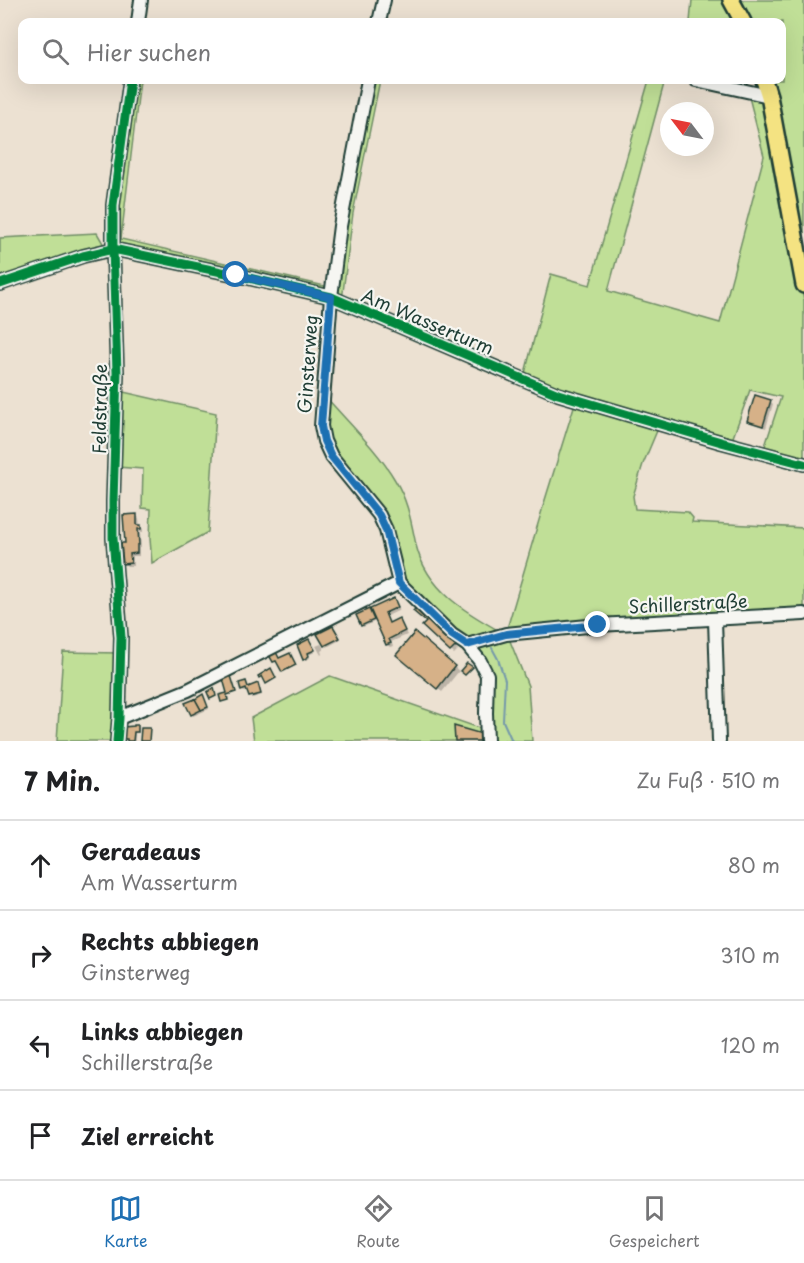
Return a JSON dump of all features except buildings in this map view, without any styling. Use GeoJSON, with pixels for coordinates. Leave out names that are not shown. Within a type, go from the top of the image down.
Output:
{"type":"FeatureCollection","features":[{"type":"Feature","properties":{"kind":"main road"},"geometry":{"type":"LineString","coordinates":[[731,0],[741,18]]}},
{"type":"Feature","properties":{"kind":"main road"},"geometry":{"type":"LineString","coordinates":[[765,84],[804,285]]}},
{"type":"Feature","properties":{"kind":"street"},"geometry":{"type":"LineString","coordinates":[[139,18],[141,0]]}},
{"type":"Feature","properties":{"kind":"street"},"geometry":{"type":"LineString","coordinates":[[380,18],[384,0]]}},
{"type":"Feature","properties":{"kind":"street","name":"Feldstraße"},"geometry":{"type":"LineString","coordinates":[[117,741],[121,637],[113,538],[117,373],[113,205],[129,84]]}},
{"type":"Feature","properties":{"kind":"street","name":"Ginsterweg"},"geometry":{"type":"LineString","coordinates":[[367,84],[340,226],[331,297],[321,426],[324,441],[331,456],[379,515],[386,530],[399,583]]}},
{"type":"Feature","properties":{"kind":"street"},"geometry":{"type":"LineString","coordinates":[[714,84],[769,96]]}},
{"type":"Feature","properties":{"kind":"street","name":"Am Wasserturm"},"geometry":{"type":"LineString","coordinates":[[0,284],[83,256],[113,249],[331,297],[558,394],[804,464]]}},
{"type":"Feature","properties":{"kind":"street"},"geometry":{"type":"LineString","coordinates":[[119,718],[188,690],[399,583],[452,635],[467,645],[480,661],[487,675],[487,741]]}},
{"type":"Feature","properties":{"kind":"street","name":"Schillerstraße"},"geometry":{"type":"LineString","coordinates":[[467,645],[506,634],[598,625],[804,614]]}},
{"type":"Feature","properties":{"kind":"street"},"geometry":{"type":"LineString","coordinates":[[715,620],[719,741]]}},
{"type":"Feature","properties":{"kind":"green space"},"geometry":{"type":"Polygon","coordinates":[[[692,0],[728,0],[738,18],[690,18],[692,0]]]}},
{"type":"Feature","properties":{"kind":"green space"},"geometry":{"type":"Polygon","coordinates":[[[735,0],[804,0],[804,266],[767,84],[786,84],[786,18],[744,18],[735,0]]]}},
{"type":"Feature","properties":{"kind":"green space"},"geometry":{"type":"Polygon","coordinates":[[[132,84],[140,84],[121,239],[329,287],[327,290],[118,245],[116,204],[132,84]]]}},
{"type":"Feature","properties":{"kind":"green space"},"geometry":{"type":"Polygon","coordinates":[[[369,84],[379,84],[353,213],[342,300],[334,294],[369,84]]]}},
{"type":"Feature","properties":{"kind":"green space"},"geometry":{"type":"Polygon","coordinates":[[[648,84],[664,84],[608,291],[720,323],[764,156],[748,93],[766,97],[804,300],[804,460],[764,449],[781,397],[750,390],[732,440],[605,405],[524,377],[551,274],[590,285],[648,84]]]}},
{"type":"Feature","properties":{"kind":"green space"},"geometry":{"type":"Polygon","coordinates":[[[97,233],[104,245],[0,280],[0,238],[97,233]]]}},
{"type":"Feature","properties":{"kind":"green space"},"geometry":{"type":"Polygon","coordinates":[[[119,391],[216,413],[208,532],[152,563],[151,509],[142,508],[143,469],[117,467],[119,391]]]}},
{"type":"Feature","properties":{"kind":"green space"},"geometry":{"type":"Polygon","coordinates":[[[325,396],[371,448],[395,480],[406,503],[421,561],[438,587],[462,608],[503,633],[466,643],[401,581],[393,548],[328,446],[325,396]]]}},
{"type":"Feature","properties":{"kind":"green space"},"geometry":{"type":"Polygon","coordinates":[[[576,400],[659,426],[633,496],[635,509],[688,512],[693,518],[692,522],[804,528],[804,612],[506,632],[576,400]]]}},
{"type":"Feature","properties":{"kind":"green space"},"geometry":{"type":"Polygon","coordinates":[[[508,636],[528,686],[532,741],[488,741],[488,675],[470,646],[508,636]]]}},
{"type":"Feature","properties":{"kind":"green space"},"geometry":{"type":"Polygon","coordinates":[[[63,652],[118,653],[113,741],[57,741],[63,652]]]}},
{"type":"Feature","properties":{"kind":"green space"},"geometry":{"type":"Polygon","coordinates":[[[330,676],[485,730],[486,741],[254,741],[251,718],[330,676]]]}},
{"type":"Feature","properties":{"kind":"waterway"},"geometry":{"type":"LineString","coordinates":[[492,648],[505,680],[503,721],[512,741]]}},
{"type":"Feature","properties":{"kind":"cycle path"},"geometry":{"type":"LineString","coordinates":[[117,741],[121,637],[113,538],[117,373],[113,205],[129,84]]}},
{"type":"Feature","properties":{"kind":"cycle path"},"geometry":{"type":"LineString","coordinates":[[0,284],[83,256],[113,249],[236,275],[331,297],[558,394],[804,464]]}},
{"type":"Feature","properties":{"kind":"route"},"geometry":{"type":"LineString","coordinates":[[236,275],[331,297],[321,426],[324,441],[331,456],[379,515],[386,530],[399,583],[452,635],[467,645],[506,634],[598,625]]}}]}
